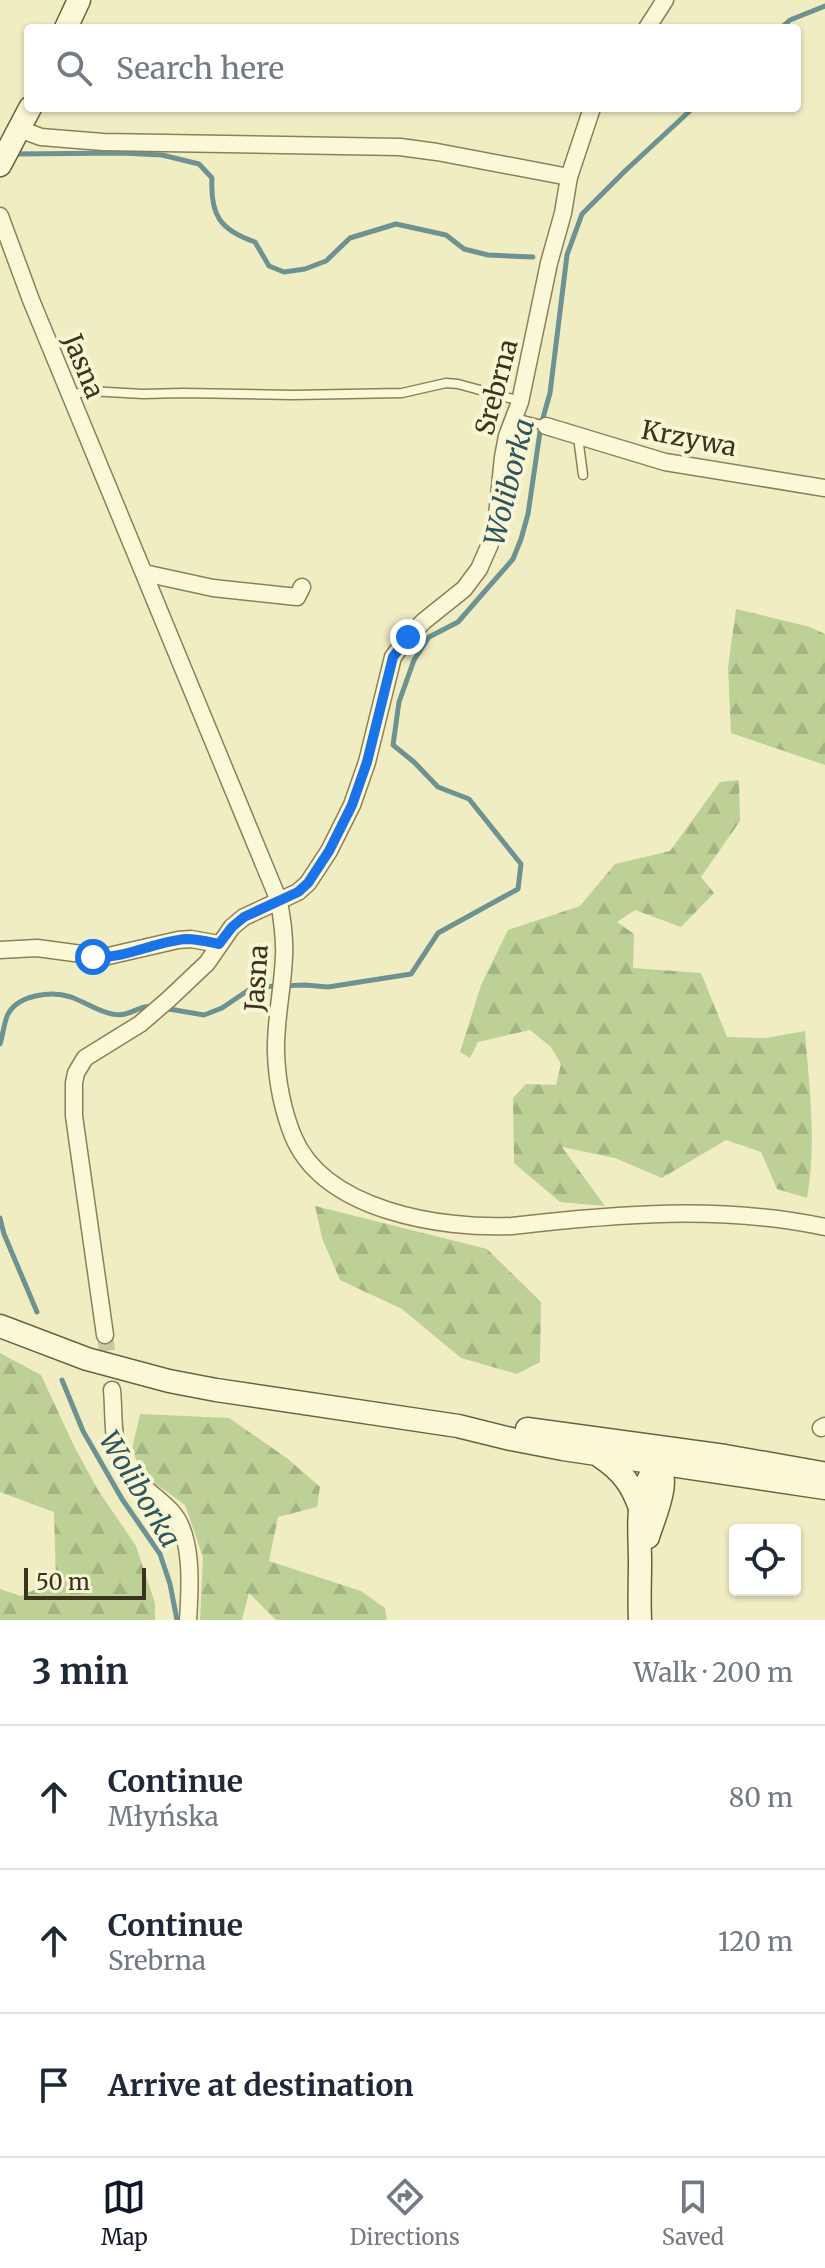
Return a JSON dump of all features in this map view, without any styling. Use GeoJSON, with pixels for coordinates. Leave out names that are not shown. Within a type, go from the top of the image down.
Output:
{"type":"FeatureCollection","features":[{"type":"Feature","properties":{"kind":"main road"},"geometry":{"type":"LineString","coordinates":[[68,24],[79,0]]}},
{"type":"Feature","properties":{"kind":"main road"},"geometry":{"type":"LineString","coordinates":[[0,165],[28,112]]}},
{"type":"Feature","properties":{"kind":"main road"},"geometry":{"type":"LineString","coordinates":[[0,1326],[87,1359],[216,1390],[458,1426],[511,1439],[660,1463],[688,1459],[825,1473]]}},
{"type":"Feature","properties":{"kind":"main road"},"geometry":{"type":"LineString","coordinates":[[458,1426],[515,1427],[635,1443],[688,1459],[825,1488]]}},
{"type":"Feature","properties":{"kind":"main road"},"geometry":{"type":"LineString","coordinates":[[635,1443],[651,1453],[663,1470],[662,1488],[640,1569]]}},
{"type":"Feature","properties":{"kind":"main road"},"geometry":{"type":"LineString","coordinates":[[597,1454],[624,1474],[640,1508]]}},
{"type":"Feature","properties":{"kind":"main road"},"geometry":{"type":"LineString","coordinates":[[662,1488],[688,1459]]}},
{"type":"Feature","properties":{"kind":"main road"},"geometry":{"type":"LineString","coordinates":[[640,1620],[641,1498],[649,1477],[660,1463]]}},
{"type":"Feature","properties":{"kind":"street"},"geometry":{"type":"LineString","coordinates":[[650,24],[665,0]]}},
{"type":"Feature","properties":{"kind":"street","name":"Srebrna"},"geometry":{"type":"LineString","coordinates":[[105,1335],[74,1116],[76,1073],[85,1058],[149,1016],[169,999],[207,963],[232,927],[244,917],[298,892],[308,883],[329,851],[352,805],[367,762],[393,657],[424,621],[464,589],[479,569],[490,544],[497,516],[503,457],[517,410],[569,177],[591,112]]}},
{"type":"Feature","properties":{"kind":"street"},"geometry":{"type":"LineString","coordinates":[[19,129],[41,137],[103,142],[400,147],[569,177]]}},
{"type":"Feature","properties":{"kind":"street","name":"Jasna"},"geometry":{"type":"LineString","coordinates":[[0,216],[31,300],[279,901],[284,939],[276,1054],[279,1081],[293,1137],[311,1164],[338,1188],[361,1200],[386,1210],[438,1223],[512,1226],[652,1213],[744,1215],[825,1227]]}},
{"type":"Feature","properties":{"kind":"street","name":"Krzywa"},"geometry":{"type":"LineString","coordinates":[[538,424],[665,462],[825,488]]}},
{"type":"Feature","properties":{"kind":"street"},"geometry":{"type":"LineString","coordinates":[[144,573],[213,588],[297,597],[302,587]]}},
{"type":"Feature","properties":{"kind":"street"},"geometry":{"type":"LineString","coordinates":[[0,950],[37,948],[104,957],[178,940],[219,944]]}},
{"type":"Feature","properties":{"kind":"street"},"geometry":{"type":"LineString","coordinates":[[112,1390],[118,1454],[128,1473],[179,1522],[189,1568],[188,1620]]}},
{"type":"Feature","properties":{"kind":"lane"},"geometry":{"type":"LineString","coordinates":[[70,395],[89,391],[293,395],[402,393],[446,383],[458,384],[517,410],[538,424]]}},
{"type":"Feature","properties":{"kind":"lane"},"geometry":{"type":"LineString","coordinates":[[578,437],[583,475]]}},
{"type":"Feature","properties":{"kind":"green space"},"geometry":{"type":"Polygon","coordinates":[[[736,609],[810,627],[825,634],[825,765],[731,733],[728,667],[736,609]]]}},
{"type":"Feature","properties":{"kind":"green space"},"geometry":{"type":"Polygon","coordinates":[[[739,780],[740,821],[701,877],[714,893],[681,927],[635,910],[617,922],[634,934],[633,968],[701,973],[727,1037],[766,1038],[805,1031],[812,1135],[807,1198],[777,1189],[761,1152],[726,1140],[662,1178],[615,1158],[562,1147],[605,1206],[560,1202],[514,1163],[513,1098],[526,1084],[556,1085],[561,1064],[551,1047],[530,1030],[478,1042],[470,1058],[460,1052],[481,985],[508,930],[580,906],[615,864],[670,851],[720,782],[739,780]]]}},
{"type":"Feature","properties":{"kind":"green space"},"geometry":{"type":"Polygon","coordinates":[[[315,1206],[487,1249],[541,1302],[540,1362],[517,1374],[461,1358],[402,1309],[340,1280],[322,1238],[315,1206]]]}},
{"type":"Feature","properties":{"kind":"green space"},"geometry":{"type":"Polygon","coordinates":[[[0,1353],[41,1375],[98,1490],[136,1546],[155,1603],[155,1620],[0,1620],[0,1589],[21,1596],[56,1580],[54,1512],[0,1492],[0,1353]]]}},
{"type":"Feature","properties":{"kind":"green space"},"geometry":{"type":"Polygon","coordinates":[[[140,1414],[229,1418],[288,1459],[320,1487],[317,1507],[278,1517],[269,1561],[361,1591],[385,1608],[387,1620],[276,1620],[249,1593],[242,1620],[200,1620],[203,1557],[185,1505],[142,1474],[132,1449],[140,1414]]]}},
{"type":"Feature","properties":{"kind":"waterway","name":"Woliborka"},"geometry":{"type":"LineString","coordinates":[[786,24],[825,6]]}},
{"type":"Feature","properties":{"kind":"waterway","name":"Woliborka"},"geometry":{"type":"LineString","coordinates":[[163,1008],[204,1015],[222,1008],[253,987],[328,987],[411,974],[438,933],[518,889],[521,864],[469,799],[438,787],[393,745],[399,702],[414,660],[429,637],[458,622],[513,559],[521,539],[528,514],[541,425],[550,393],[567,255],[582,214],[689,112]]}},
{"type":"Feature","properties":{"kind":"waterway"},"geometry":{"type":"LineString","coordinates":[[18,154],[162,155],[199,164],[212,178],[215,211],[225,226],[255,242],[269,266],[284,272],[305,269],[326,261],[350,238],[396,224],[446,235],[464,249],[488,255],[533,257]]}},
{"type":"Feature","properties":{"kind":"waterway","name":"Woliborka"},"geometry":{"type":"LineString","coordinates":[[0,1044],[5,1021],[13,1007],[36,996],[63,995],[119,1015],[153,1007]]}},
{"type":"Feature","properties":{"kind":"waterway","name":"Woliborka"},"geometry":{"type":"LineString","coordinates":[[0,1218],[37,1312]]}},
{"type":"Feature","properties":{"kind":"waterway","name":"Woliborka"},"geometry":{"type":"LineString","coordinates":[[62,1380],[83,1431],[122,1499],[160,1554],[177,1620]]}},
{"type":"Feature","properties":{"kind":"tunnel"},"geometry":{"type":"LineString","coordinates":[[105,1335],[112,1390]]}},
{"type":"Feature","properties":{"kind":"route"},"geometry":{"type":"LineString","coordinates":[[93,957],[120,955],[178,940],[219,944],[244,917],[298,892],[308,883],[329,851],[352,805],[367,762],[393,657],[408,637]]}}]}
